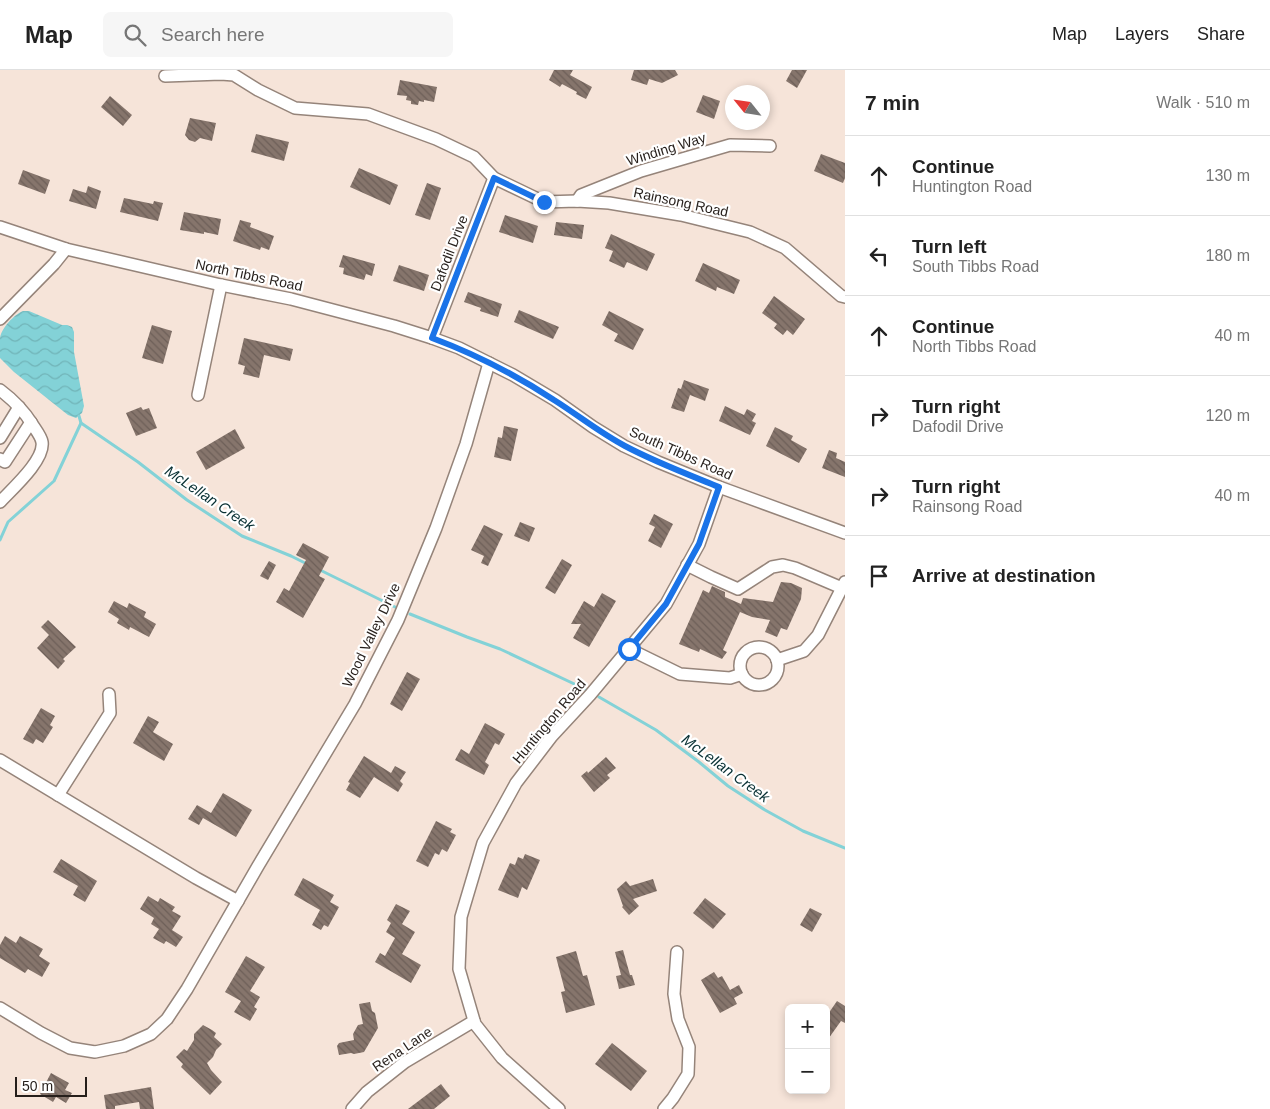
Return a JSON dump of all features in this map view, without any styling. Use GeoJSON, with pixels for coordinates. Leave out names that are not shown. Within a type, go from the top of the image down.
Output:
{"type":"FeatureCollection","features":[{"type":"Feature","properties":{"kind":"street"},"geometry":{"type":"LineString","coordinates":[[165,76],[234,75],[258,90],[295,108],[368,114],[436,139],[474,157],[494,178]]}},
{"type":"Feature","properties":{"kind":"street","name":"Winding Way"},"geometry":{"type":"LineString","coordinates":[[577,201],[582,195],[641,171],[730,145],[770,146]]}},
{"type":"Feature","properties":{"kind":"street","name":"Rainsong Road"},"geometry":{"type":"LineString","coordinates":[[494,178],[544,202],[609,202],[681,215],[750,232],[785,248],[841,296],[845,297]]}},
{"type":"Feature","properties":{"kind":"street","name":"Dafodil Drive"},"geometry":{"type":"LineString","coordinates":[[432,338],[494,178]]}},
{"type":"Feature","properties":{"kind":"street","name":"North Tibbs Road"},"geometry":{"type":"LineString","coordinates":[[0,227],[66,249],[221,285],[291,299],[394,326],[459,348],[489,363]]}},
{"type":"Feature","properties":{"kind":"street"},"geometry":{"type":"LineString","coordinates":[[0,319],[54,264],[66,249]]}},
{"type":"Feature","properties":{"kind":"street"},"geometry":{"type":"LineString","coordinates":[[198,394],[221,285]]}},
{"type":"Feature","properties":{"kind":"street","name":"South Tibbs Road"},"geometry":{"type":"LineString","coordinates":[[489,363],[555,400],[624,446],[719,487],[845,533]]}},
{"type":"Feature","properties":{"kind":"street","name":"Wood Valley Drive"},"geometry":{"type":"LineString","coordinates":[[0,1008],[70,1048],[95,1052],[124,1046],[151,1034],[167,1018],[187,989],[355,704],[398,620],[436,528],[466,444],[489,363]]}},
{"type":"Feature","properties":{"kind":"street"},"geometry":{"type":"LineString","coordinates":[[0,390],[19,407],[31,422],[42,441],[40,451],[31,468],[0,502]]}},
{"type":"Feature","properties":{"kind":"street"},"geometry":{"type":"LineString","coordinates":[[0,438],[19,407]]}},
{"type":"Feature","properties":{"kind":"street"},"geometry":{"type":"LineString","coordinates":[[0,459],[5,462],[31,422]]}},
{"type":"Feature","properties":{"kind":"street","name":"Huntington Road"},"geometry":{"type":"LineString","coordinates":[[559,1109],[502,1058],[475,1024],[459,969],[460,917],[483,844],[516,784],[552,736],[590,695],[666,604],[699,544],[719,487]]}},
{"type":"Feature","properties":{"kind":"street"},"geometry":{"type":"LineString","coordinates":[[687,565],[738,589],[772,567],[783,565],[844,585],[818,635],[804,651],[778,660]]}},
{"type":"Feature","properties":{"kind":"street"},"geometry":{"type":"LineString","coordinates":[[759,647],[770,650],[778,660],[777,673],[769,682],[763,684],[751,683],[742,674],[740,668],[743,656],[753,648],[759,647]]}},
{"type":"Feature","properties":{"kind":"street"},"geometry":{"type":"LineString","coordinates":[[629,649],[680,674],[730,678],[742,674]]}},
{"type":"Feature","properties":{"kind":"street"},"geometry":{"type":"LineString","coordinates":[[58,795],[110,713],[109,694]]}},
{"type":"Feature","properties":{"kind":"street"},"geometry":{"type":"LineString","coordinates":[[0,760],[196,878],[238,901]]}},
{"type":"Feature","properties":{"kind":"street"},"geometry":{"type":"LineString","coordinates":[[664,1109],[688,1074],[688,1047],[678,1019],[674,994],[678,952]]}},
{"type":"Feature","properties":{"kind":"street","name":"Rena Lane"},"geometry":{"type":"LineString","coordinates":[[352,1109],[367,1092],[405,1062],[474,1021]]}},
{"type":"Feature","properties":{"kind":"water"},"geometry":{"type":"Polygon","coordinates":[[[23,311],[29,311],[62,325],[72,327],[74,332],[74,352],[84,406],[82,413],[76,418],[68,415],[14,372],[0,358],[0,338],[3,330],[12,318],[23,311]]]}},
{"type":"Feature","properties":{"kind":"building"},"geometry":{"type":"Polygon","coordinates":[[[554,70],[573,70],[570,75],[592,87],[586,99],[562,84],[560,87],[549,80],[554,70]]]}},
{"type":"Feature","properties":{"kind":"building"},"geometry":{"type":"Polygon","coordinates":[[[634,70],[675,70],[678,75],[662,83],[649,79],[647,85],[631,80],[634,70]]]}},
{"type":"Feature","properties":{"kind":"building"},"geometry":{"type":"Polygon","coordinates":[[[792,70],[807,70],[797,88],[786,81],[792,70]]]}},
{"type":"Feature","properties":{"kind":"building"},"geometry":{"type":"Polygon","coordinates":[[[400,80],[437,87],[434,102],[424,100],[424,102],[419,101],[418,105],[411,104],[411,101],[406,100],[407,96],[397,95],[400,80]]]}},
{"type":"Feature","properties":{"kind":"building"},"geometry":{"type":"Polygon","coordinates":[[[703,95],[720,101],[714,119],[696,112],[703,95]]]}},
{"type":"Feature","properties":{"kind":"building"},"geometry":{"type":"Polygon","coordinates":[[[110,96],[132,115],[123,126],[101,107],[110,96]]]}},
{"type":"Feature","properties":{"kind":"building"},"geometry":{"type":"Polygon","coordinates":[[[190,118],[216,123],[212,141],[200,138],[195,142],[189,140],[185,135],[190,118]]]}},
{"type":"Feature","properties":{"kind":"building"},"geometry":{"type":"Polygon","coordinates":[[[256,134],[289,142],[284,161],[251,152],[256,134]]]}},
{"type":"Feature","properties":{"kind":"building"},"geometry":{"type":"Polygon","coordinates":[[[821,154],[845,163],[843,183],[814,171],[821,154]]]}},
{"type":"Feature","properties":{"kind":"building"},"geometry":{"type":"Polygon","coordinates":[[[359,168],[398,185],[390,205],[350,187],[359,168]]]}},
{"type":"Feature","properties":{"kind":"building"},"geometry":{"type":"Polygon","coordinates":[[[23,170],[50,180],[45,194],[18,184],[23,170]]]}},
{"type":"Feature","properties":{"kind":"building"},"geometry":{"type":"Polygon","coordinates":[[[427,183],[441,188],[430,220],[415,215],[427,183]]]}},
{"type":"Feature","properties":{"kind":"building"},"geometry":{"type":"Polygon","coordinates":[[[88,186],[101,191],[96,209],[69,201],[73,189],[86,193],[88,186]]]}},
{"type":"Feature","properties":{"kind":"building"},"geometry":{"type":"Polygon","coordinates":[[[124,198],[153,204],[154,201],[163,203],[158,221],[120,212],[124,198]]]}},
{"type":"Feature","properties":{"kind":"building"},"geometry":{"type":"Polygon","coordinates":[[[184,212],[221,219],[218,235],[180,230],[184,212]]]}},
{"type":"Feature","properties":{"kind":"building"},"geometry":{"type":"Polygon","coordinates":[[[505,215],[538,226],[533,243],[499,232],[505,215]]]}},
{"type":"Feature","properties":{"kind":"building"},"geometry":{"type":"Polygon","coordinates":[[[240,220],[251,223],[250,227],[274,236],[269,250],[261,247],[260,250],[233,241],[240,220]]]}},
{"type":"Feature","properties":{"kind":"building"},"geometry":{"type":"Polygon","coordinates":[[[556,222],[584,225],[582,239],[554,235],[556,222]]]}},
{"type":"Feature","properties":{"kind":"building"},"geometry":{"type":"Polygon","coordinates":[[[611,234],[655,254],[647,271],[627,262],[624,268],[609,261],[613,251],[605,248],[611,234]]]}},
{"type":"Feature","properties":{"kind":"building"},"geometry":{"type":"Polygon","coordinates":[[[343,255],[375,264],[372,276],[366,274],[364,280],[343,274],[344,268],[339,267],[343,255]]]}},
{"type":"Feature","properties":{"kind":"building"},"geometry":{"type":"Polygon","coordinates":[[[703,263],[740,280],[734,294],[717,287],[716,291],[695,281],[703,263]]]}},
{"type":"Feature","properties":{"kind":"building"},"geometry":{"type":"Polygon","coordinates":[[[399,265],[429,275],[424,291],[393,281],[399,265]]]}},
{"type":"Feature","properties":{"kind":"building"},"geometry":{"type":"Polygon","coordinates":[[[468,292],[502,304],[498,317],[480,311],[481,308],[464,302],[468,292]]]}},
{"type":"Feature","properties":{"kind":"building"},"geometry":{"type":"Polygon","coordinates":[[[774,296],[805,319],[793,335],[787,330],[783,335],[774,328],[777,324],[762,313],[774,296]]]}},
{"type":"Feature","properties":{"kind":"building"},"geometry":{"type":"Polygon","coordinates":[[[519,310],[559,327],[553,339],[514,322],[519,310]]]}},
{"type":"Feature","properties":{"kind":"building"},"geometry":{"type":"Polygon","coordinates":[[[609,311],[644,329],[633,350],[614,341],[618,334],[602,325],[609,311]]]}},
{"type":"Feature","properties":{"kind":"building"},"geometry":{"type":"Polygon","coordinates":[[[152,325],[172,331],[163,364],[142,358],[152,325]]]}},
{"type":"Feature","properties":{"kind":"building"},"geometry":{"type":"Polygon","coordinates":[[[244,338],[293,349],[290,361],[264,355],[259,378],[243,374],[245,366],[238,364],[244,338]]]}},
{"type":"Feature","properties":{"kind":"building"},"geometry":{"type":"Polygon","coordinates":[[[684,380],[709,389],[705,401],[690,395],[684,412],[671,408],[678,388],[681,389],[684,380]]]}},
{"type":"Feature","properties":{"kind":"building"},"geometry":{"type":"Polygon","coordinates":[[[725,406],[744,415],[747,409],[756,414],[752,421],[756,423],[750,435],[719,421],[725,406]]]}},
{"type":"Feature","properties":{"kind":"building"},"geometry":{"type":"Polygon","coordinates":[[[141,407],[143,410],[149,408],[157,428],[136,436],[126,413],[141,407]]]}},
{"type":"Feature","properties":{"kind":"building"},"geometry":{"type":"Polygon","coordinates":[[[504,426],[518,429],[511,461],[494,457],[498,437],[502,438],[504,426]]]}},
{"type":"Feature","properties":{"kind":"building"},"geometry":{"type":"Polygon","coordinates":[[[775,427],[793,436],[791,440],[807,449],[799,463],[766,446],[775,427]]]}},
{"type":"Feature","properties":{"kind":"building"},"geometry":{"type":"Polygon","coordinates":[[[235,429],[245,448],[206,470],[196,452],[235,429]]]}},
{"type":"Feature","properties":{"kind":"building"},"geometry":{"type":"Polygon","coordinates":[[[829,450],[837,453],[836,458],[845,462],[845,477],[822,468],[829,450]]]}},
{"type":"Feature","properties":{"kind":"building"},"geometry":{"type":"Polygon","coordinates":[[[654,514],[673,524],[661,548],[648,541],[655,527],[649,524],[654,514]]]}},
{"type":"Feature","properties":{"kind":"building"},"geometry":{"type":"Polygon","coordinates":[[[520,522],[535,528],[529,542],[514,536],[520,522]]]}},
{"type":"Feature","properties":{"kind":"building"},"geometry":{"type":"Polygon","coordinates":[[[484,525],[503,534],[488,566],[481,563],[484,556],[471,550],[484,525]]]}},
{"type":"Feature","properties":{"kind":"building"},"geometry":{"type":"Polygon","coordinates":[[[303,543],[329,557],[319,576],[325,579],[303,618],[276,602],[284,588],[289,591],[306,560],[296,555],[303,543]]]}},
{"type":"Feature","properties":{"kind":"building"},"geometry":{"type":"Polygon","coordinates":[[[562,559],[572,565],[555,594],[545,588],[562,559]]]}},
{"type":"Feature","properties":{"kind":"building"},"geometry":{"type":"Polygon","coordinates":[[[269,561],[276,565],[268,580],[260,576],[269,561]]]}},
{"type":"Feature","properties":{"kind":"building"},"geometry":{"type":"Polygon","coordinates":[[[781,582],[791,583],[802,588],[801,599],[787,630],[781,628],[777,637],[765,632],[770,620],[752,617],[740,612],[723,650],[727,652],[722,659],[700,649],[699,652],[679,644],[703,590],[709,593],[712,586],[725,592],[725,597],[741,604],[743,598],[773,602],[781,582]]]}},
{"type":"Feature","properties":{"kind":"building"},"geometry":{"type":"Polygon","coordinates":[[[602,593],[616,601],[589,647],[573,638],[581,624],[571,624],[584,601],[594,607],[602,593]]]}},
{"type":"Feature","properties":{"kind":"building"},"geometry":{"type":"Polygon","coordinates":[[[114,601],[127,608],[129,603],[146,612],[144,617],[156,624],[149,637],[130,627],[129,630],[117,623],[119,619],[108,612],[114,601]]]}},
{"type":"Feature","properties":{"kind":"building"},"geometry":{"type":"Polygon","coordinates":[[[48,620],[76,647],[63,659],[65,661],[58,669],[37,648],[49,635],[41,627],[48,620]]]}},
{"type":"Feature","properties":{"kind":"building"},"geometry":{"type":"Polygon","coordinates":[[[407,672],[420,679],[402,711],[390,704],[407,672]]]}},
{"type":"Feature","properties":{"kind":"building"},"geometry":{"type":"Polygon","coordinates":[[[41,708],[55,716],[50,725],[53,727],[43,743],[36,739],[33,744],[23,739],[41,708]]]}},
{"type":"Feature","properties":{"kind":"building"},"geometry":{"type":"Polygon","coordinates":[[[148,716],[159,722],[153,732],[173,744],[164,761],[133,743],[148,716]]]}},
{"type":"Feature","properties":{"kind":"building"},"geometry":{"type":"Polygon","coordinates":[[[485,723],[505,734],[499,745],[495,743],[485,762],[489,765],[484,775],[455,760],[461,749],[469,754],[485,723]]]}},
{"type":"Feature","properties":{"kind":"building"},"geometry":{"type":"Polygon","coordinates":[[[364,756],[391,773],[395,766],[406,772],[400,781],[403,784],[398,792],[374,777],[360,798],[346,790],[350,783],[348,782],[364,756]]]}},
{"type":"Feature","properties":{"kind":"building"},"geometry":{"type":"Polygon","coordinates":[[[606,757],[616,768],[607,775],[610,778],[594,792],[581,776],[587,771],[588,773],[606,757]]]}},
{"type":"Feature","properties":{"kind":"building"},"geometry":{"type":"Polygon","coordinates":[[[223,793],[252,810],[236,837],[203,818],[199,825],[188,819],[197,805],[211,813],[223,793]]]}},
{"type":"Feature","properties":{"kind":"building"},"geometry":{"type":"Polygon","coordinates":[[[436,821],[452,829],[450,832],[456,835],[447,852],[442,849],[439,855],[435,853],[428,867],[416,861],[436,821]]]}},
{"type":"Feature","properties":{"kind":"building"},"geometry":{"type":"Polygon","coordinates":[[[525,854],[540,860],[527,890],[522,887],[518,898],[498,890],[510,863],[515,865],[518,857],[523,859],[525,854]]]}},
{"type":"Feature","properties":{"kind":"building"},"geometry":{"type":"Polygon","coordinates":[[[61,859],[97,881],[85,902],[73,895],[78,886],[53,872],[61,859]]]}},
{"type":"Feature","properties":{"kind":"building"},"geometry":{"type":"Polygon","coordinates":[[[303,878],[334,895],[330,902],[339,907],[328,927],[324,925],[321,930],[312,925],[320,910],[294,895],[303,878]]]}},
{"type":"Feature","properties":{"kind":"building"},"geometry":{"type":"Polygon","coordinates":[[[653,879],[657,891],[633,899],[639,906],[629,915],[622,907],[617,889],[626,881],[630,886],[653,879]]]}},
{"type":"Feature","properties":{"kind":"building"},"geometry":{"type":"Polygon","coordinates":[[[148,896],[158,902],[160,898],[175,907],[172,911],[181,916],[172,930],[183,937],[176,947],[166,941],[164,944],[153,938],[159,929],[151,924],[154,918],[140,909],[148,896]]]}},
{"type":"Feature","properties":{"kind":"building"},"geometry":{"type":"Polygon","coordinates":[[[705,898],[726,914],[713,929],[693,913],[705,898]]]}},
{"type":"Feature","properties":{"kind":"building"},"geometry":{"type":"Polygon","coordinates":[[[396,904],[410,911],[402,924],[415,932],[402,954],[421,965],[411,983],[375,962],[380,953],[385,956],[395,938],[386,932],[391,923],[387,920],[396,904]]]}},
{"type":"Feature","properties":{"kind":"building"},"geometry":{"type":"Polygon","coordinates":[[[810,908],[822,914],[812,932],[800,925],[810,908]]]}},
{"type":"Feature","properties":{"kind":"building"},"geometry":{"type":"Polygon","coordinates":[[[5,936],[16,943],[20,936],[43,949],[39,956],[50,963],[42,977],[28,969],[25,973],[0,958],[0,945],[5,936]]]}},
{"type":"Feature","properties":{"kind":"building"},"geometry":{"type":"Polygon","coordinates":[[[623,950],[635,985],[619,989],[616,976],[621,975],[615,952],[623,950]]]}},
{"type":"Feature","properties":{"kind":"building"},"geometry":{"type":"Polygon","coordinates":[[[576,951],[583,976],[587,975],[595,1005],[566,1013],[561,992],[565,991],[556,957],[576,951]]]}},
{"type":"Feature","properties":{"kind":"building"},"geometry":{"type":"Polygon","coordinates":[[[246,956],[265,967],[250,991],[260,997],[254,1007],[257,1009],[250,1021],[234,1012],[241,1001],[225,992],[246,956]]]}},
{"type":"Feature","properties":{"kind":"building"},"geometry":{"type":"Polygon","coordinates":[[[714,972],[718,978],[722,976],[730,990],[739,985],[743,993],[734,998],[737,1004],[720,1013],[701,980],[714,972]]]}},
{"type":"Feature","properties":{"kind":"building"},"geometry":{"type":"Polygon","coordinates":[[[837,1001],[845,1006],[845,1023],[841,1021],[830,1036],[830,1011],[837,1001]]]}},
{"type":"Feature","properties":{"kind":"building"},"geometry":{"type":"Polygon","coordinates":[[[370,1002],[372,1011],[375,1013],[378,1028],[364,1052],[339,1055],[337,1046],[339,1043],[354,1040],[353,1034],[358,1025],[363,1024],[359,1004],[370,1002]]]}},
{"type":"Feature","properties":{"kind":"building"},"geometry":{"type":"Polygon","coordinates":[[[203,1025],[216,1033],[214,1037],[222,1044],[207,1063],[222,1082],[210,1095],[181,1067],[183,1064],[176,1057],[184,1049],[187,1051],[194,1040],[194,1034],[203,1025]]]}},
{"type":"Feature","properties":{"kind":"building"},"geometry":{"type":"Polygon","coordinates":[[[612,1043],[647,1071],[631,1091],[595,1064],[612,1043]]]}},
{"type":"Feature","properties":{"kind":"building"},"geometry":{"type":"Polygon","coordinates":[[[51,1073],[69,1083],[65,1090],[72,1093],[66,1103],[56,1097],[53,1102],[40,1094],[51,1073]]]}},
{"type":"Feature","properties":{"kind":"building"},"geometry":{"type":"Polygon","coordinates":[[[441,1084],[450,1096],[434,1109],[408,1109],[441,1084]]]}},
{"type":"Feature","properties":{"kind":"building"},"geometry":{"type":"Polygon","coordinates":[[[151,1087],[154,1109],[140,1109],[139,1102],[115,1106],[115,1109],[106,1109],[104,1095],[151,1087]]]}},
{"type":"Feature","properties":{"kind":"waterway","name":"McLellan Creek"},"geometry":{"type":"LineString","coordinates":[[79,416],[81,423],[138,462],[187,500],[242,536],[307,564]]}},
{"type":"Feature","properties":{"kind":"waterway"},"geometry":{"type":"LineString","coordinates":[[0,540],[8,522],[54,481],[81,423]]}},
{"type":"Feature","properties":{"kind":"waterway","name":"McLellan Creek"},"geometry":{"type":"LineString","coordinates":[[320,570],[395,607]]}},
{"type":"Feature","properties":{"kind":"waterway","name":"McLellan Creek"},"geometry":{"type":"LineString","coordinates":[[410,614],[500,649],[585,689]]}},
{"type":"Feature","properties":{"kind":"waterway","name":"McLellan Creek"},"geometry":{"type":"LineString","coordinates":[[599,697],[656,730],[728,786],[765,810],[803,831],[845,848]]}},
{"type":"Feature","properties":{"kind":"route"},"geometry":{"type":"LineString","coordinates":[[544,202],[494,178],[432,338],[459,348],[513,375],[555,400],[624,446],[719,487],[699,544],[666,604],[629,649]]}}]}
